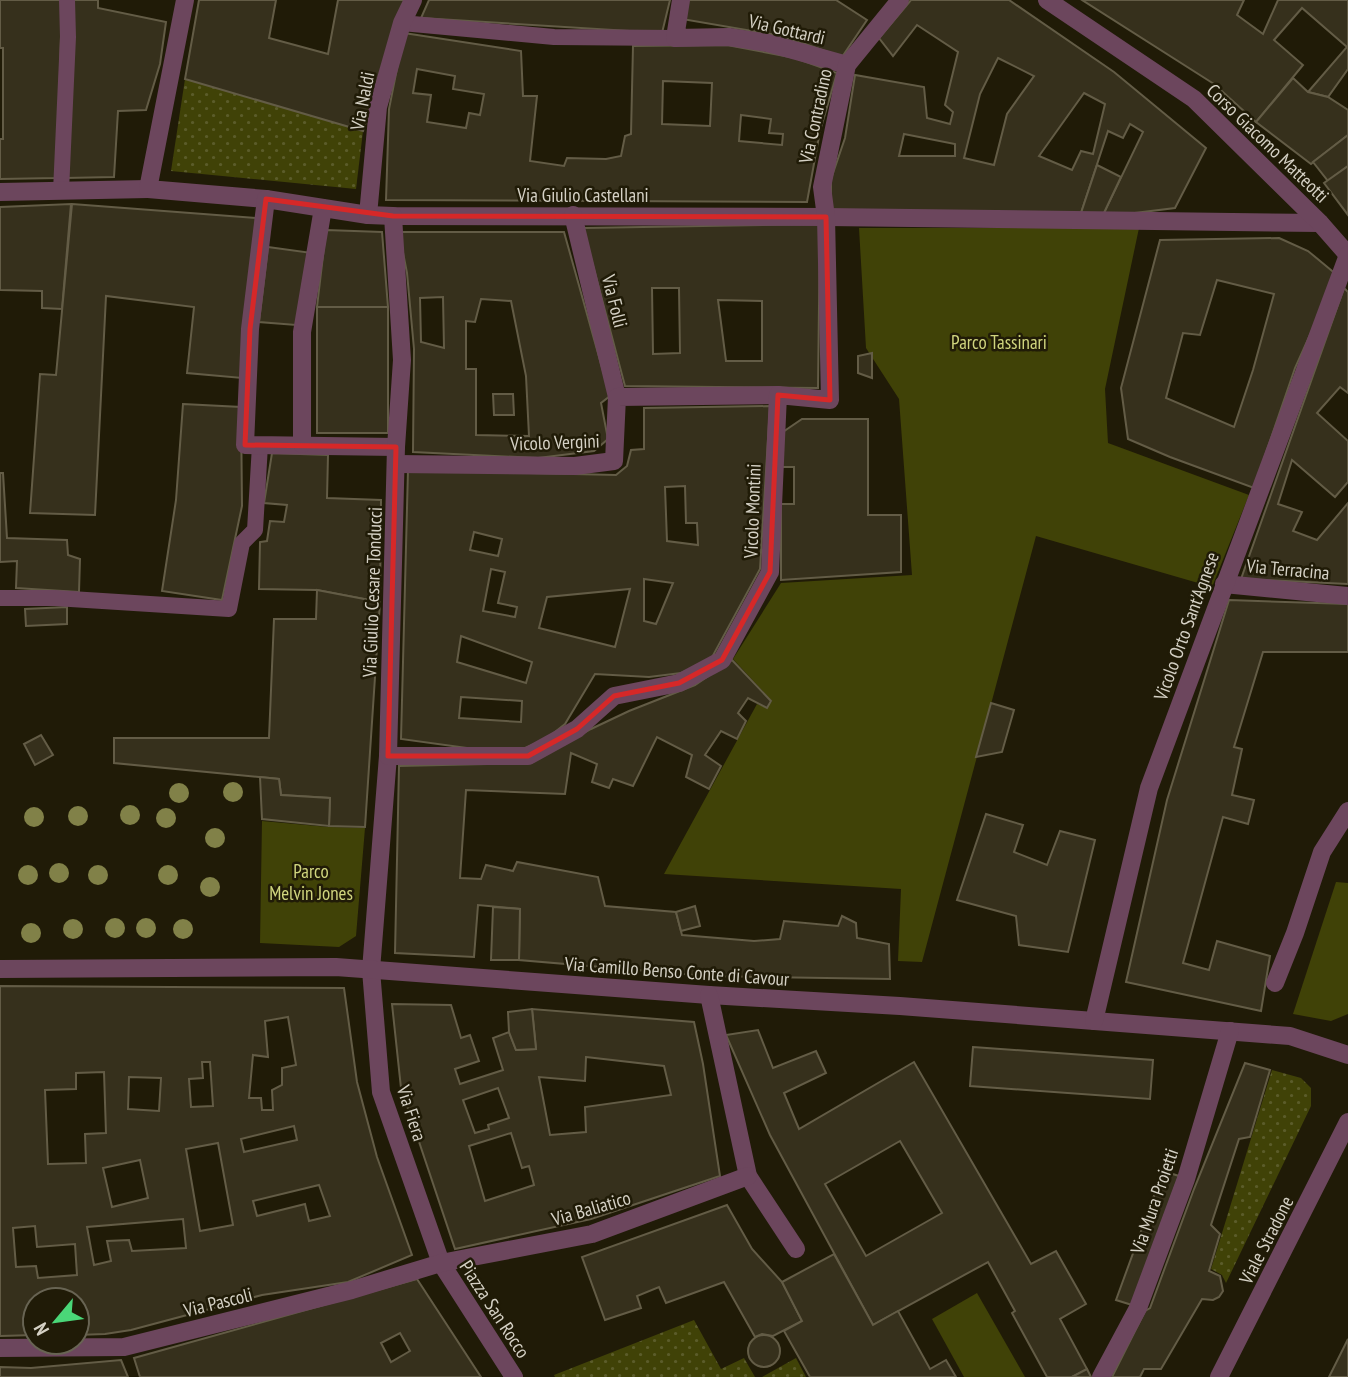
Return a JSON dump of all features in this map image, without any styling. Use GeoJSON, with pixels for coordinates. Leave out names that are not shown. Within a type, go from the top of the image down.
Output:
{"type":"FeatureCollection","features":[{"type":"Feature","properties":{"kind":"street"},"geometry":{"type":"LineString","coordinates":[[148,189],[185,0]]}},
{"type":"Feature","properties":{"kind":"street","name":"Via Naldi"},"geometry":{"type":"LineString","coordinates":[[368,215],[378,107],[402,23],[413,0]]}},
{"type":"Feature","properties":{"kind":"street"},"geometry":{"type":"LineString","coordinates":[[675,38],[681,0]]}},
{"type":"Feature","properties":{"kind":"street","name":"Via Contradino"},"geometry":{"type":"LineString","coordinates":[[826,217],[822,187],[847,65],[900,0]]}},
{"type":"Feature","properties":{"kind":"street","name":"Corso Giacomo Matteotti"},"geometry":{"type":"LineString","coordinates":[[1046,0],[1194,99],[1320,223],[1348,255]]}},
{"type":"Feature","properties":{"kind":"street","name":"Via Gottardi"},"geometry":{"type":"LineString","coordinates":[[675,38],[729,37],[768,43],[847,65]]}},
{"type":"Feature","properties":{"kind":"street","name":"Via Giulio Castellani"},"geometry":{"type":"LineString","coordinates":[[0,192],[148,189],[266,199],[368,215],[393,216],[573,215],[1320,223]]}},
{"type":"Feature","properties":{"kind":"street"},"geometry":{"type":"LineString","coordinates":[[266,199],[250,329],[245,445],[328,445],[397,455]]}},
{"type":"Feature","properties":{"kind":"street"},"geometry":{"type":"LineString","coordinates":[[302,444],[302,332],[323,208]]}},
{"type":"Feature","properties":{"kind":"street","name":"Via Folli"},"geometry":{"type":"LineString","coordinates":[[573,215],[617,397]]}},
{"type":"Feature","properties":{"kind":"street","name":"Via Giulio Cesare Tonducci"},"geometry":{"type":"LineString","coordinates":[[371,970],[388,756],[402,360],[393,216]]}},
{"type":"Feature","properties":{"kind":"street"},"geometry":{"type":"LineString","coordinates":[[617,397],[778,395],[830,400],[826,217]]}},
{"type":"Feature","properties":{"kind":"street","name":"Vicolo Orto Sant'Agnese"},"geometry":{"type":"LineString","coordinates":[[1094,1020],[1149,788],[1348,255]]}},
{"type":"Feature","properties":{"kind":"street","name":"Vicolo Montini"},"geometry":{"type":"LineString","coordinates":[[388,756],[528,756],[577,729],[614,696],[679,683],[722,660],[771,572],[778,395]]}},
{"type":"Feature","properties":{"kind":"street","name":"Vicolo Vergini"},"geometry":{"type":"LineString","coordinates":[[397,455],[575,466],[614,461],[617,397]]}},
{"type":"Feature","properties":{"kind":"street","name":"Via Terracina"},"geometry":{"type":"LineString","coordinates":[[1224,584],[1348,596]]}},
{"type":"Feature","properties":{"kind":"street"},"geometry":{"type":"LineString","coordinates":[[1275,983],[1322,852],[1348,811]]}},
{"type":"Feature","properties":{"kind":"street","name":"Via Camillo Benso Conte di Cavour"},"geometry":{"type":"LineString","coordinates":[[0,969],[371,970],[1290,1036],[1348,1055]]}},
{"type":"Feature","properties":{"kind":"street","name":"Via Fiera"},"geometry":{"type":"LineString","coordinates":[[371,970],[381,1092],[441,1263]]}},
{"type":"Feature","properties":{"kind":"street"},"geometry":{"type":"LineString","coordinates":[[709,995],[748,1176],[796,1249]]}},
{"type":"Feature","properties":{"kind":"street","name":"Via Mura Proietti"},"geometry":{"type":"LineString","coordinates":[[1101,1377],[1138,1308],[1186,1179],[1230,1031]]}},
{"type":"Feature","properties":{"kind":"street","name":"Viale Stradone"},"geometry":{"type":"LineString","coordinates":[[1219,1377],[1348,1122]]}},
{"type":"Feature","properties":{"kind":"street","name":"Via Baliatico"},"geometry":{"type":"LineString","coordinates":[[441,1263],[592,1234],[748,1176]]}},
{"type":"Feature","properties":{"kind":"street","name":"Via Pascoli"},"geometry":{"type":"LineString","coordinates":[[0,1348],[124,1347],[352,1290],[441,1263]]}},
{"type":"Feature","properties":{"kind":"street","name":"Piazza San Rocco"},"geometry":{"type":"LineString","coordinates":[[441,1263],[514,1377]]}},
{"type":"Feature","properties":{"kind":"lane"},"geometry":{"type":"LineString","coordinates":[[61,191],[68,37],[67,0]]}},
{"type":"Feature","properties":{"kind":"lane","name":"Via Gottardi"},"geometry":{"type":"LineString","coordinates":[[402,23],[554,37],[675,38]]}},
{"type":"Feature","properties":{"kind":"lane"},"geometry":{"type":"LineString","coordinates":[[0,598],[55,598],[229,609],[242,543],[255,530],[260,445]]}},
{"type":"Feature","properties":{"kind":"highlighted area"},"geometry":{"type":"Polygon","coordinates":[[[266,199],[393,216],[826,217],[830,400],[778,395],[770,572],[722,660],[679,683],[614,696],[577,729],[528,756],[388,756],[396,447],[245,445],[250,329],[266,199]]]}},
{"type":"Feature","properties":{"kind":"green space"},"geometry":{"type":"Polygon","coordinates":[[[185,79],[363,131],[356,189],[171,171],[185,79]]]}},
{"type":"Feature","properties":{"kind":"green space","name":"Parco Tassinari"},"geometry":{"type":"Polygon","coordinates":[[[859,228],[1139,228],[1105,389],[1108,443],[1249,495],[1212,587],[1036,536],[922,962],[898,961],[901,889],[664,874],[757,704],[767,708],[772,701],[733,659],[781,583],[912,575],[899,399],[866,348],[859,228]]]}},
{"type":"Feature","properties":{"kind":"green space","name":"Parco Melvin Jones"},"geometry":{"type":"Polygon","coordinates":[[[262,821],[365,828],[356,936],[339,947],[260,943],[262,821]]]}},
{"type":"Feature","properties":{"kind":"green space"},"geometry":{"type":"Polygon","coordinates":[[[1336,882],[1348,883],[1348,1014],[1331,1021],[1293,1014],[1336,882]]]}},
{"type":"Feature","properties":{"kind":"green space"},"geometry":{"type":"Polygon","coordinates":[[[1272,1070],[1301,1078],[1311,1088],[1311,1106],[1226,1283],[1222,1275],[1211,1269],[1272,1070]]]}},
{"type":"Feature","properties":{"kind":"green space"},"geometry":{"type":"Polygon","coordinates":[[[977,1293],[1025,1377],[964,1377],[932,1319],[977,1293]]]}},
{"type":"Feature","properties":{"kind":"green space"},"geometry":{"type":"Polygon","coordinates":[[[694,1320],[721,1369],[744,1358],[755,1377],[554,1375],[694,1320]]]}},
{"type":"Feature","properties":{"kind":"green space"},"geometry":{"type":"Polygon","coordinates":[[[796,1358],[806,1377],[762,1377],[796,1358]]]}},
{"type":"Feature","properties":{"kind":"building"},"geometry":{"type":"Polygon","coordinates":[[[0,0],[62,0],[57,178],[0,179],[3,48],[0,48],[0,0]]]}},
{"type":"Feature","properties":{"kind":"building"},"geometry":{"type":"Polygon","coordinates":[[[74,0],[98,0],[98,8],[166,22],[160,64],[146,110],[118,111],[114,177],[65,178],[74,0]]]}},
{"type":"Feature","properties":{"kind":"building"},"geometry":{"type":"Polygon","coordinates":[[[199,0],[276,0],[269,38],[328,54],[338,0],[405,0],[363,131],[185,79],[199,0]]]}},
{"type":"Feature","properties":{"kind":"building"},"geometry":{"type":"Polygon","coordinates":[[[429,0],[670,0],[662,33],[421,18],[429,0]]]}},
{"type":"Feature","properties":{"kind":"building"},"geometry":{"type":"Polygon","coordinates":[[[686,0],[836,0],[867,20],[842,57],[782,36],[682,19],[686,0]]]}},
{"type":"Feature","properties":{"kind":"building"},"geometry":{"type":"Polygon","coordinates":[[[911,0],[1009,0],[1114,72],[1206,148],[1175,208],[1102,217],[1143,132],[1130,124],[1123,138],[1108,131],[1081,213],[831,212],[831,179],[845,138],[855,75],[924,87],[927,118],[950,124],[953,112],[945,105],[958,52],[917,25],[893,56],[879,38],[911,0]],[[998,58],[980,94],[964,158],[994,165],[1007,114],[1034,76],[998,58]],[[1084,93],[1039,156],[1072,170],[1081,151],[1093,154],[1105,104],[1084,93]],[[904,134],[899,156],[955,156],[955,144],[904,134]]]}},
{"type":"Feature","properties":{"kind":"building"},"geometry":{"type":"Polygon","coordinates":[[[1082,0],[1244,0],[1237,15],[1263,34],[1278,0],[1348,0],[1348,69],[1328,97],[1308,92],[1347,47],[1302,8],[1274,40],[1303,65],[1256,122],[1214,84],[1082,0]]]}},
{"type":"Feature","properties":{"kind":"building"},"geometry":{"type":"Polygon","coordinates":[[[404,33],[521,51],[523,96],[537,96],[530,161],[564,166],[567,158],[606,159],[621,156],[625,136],[631,134],[633,46],[727,45],[795,58],[837,73],[820,131],[807,202],[386,200],[389,109],[404,33]],[[417,69],[413,93],[431,95],[427,122],[466,128],[469,113],[480,115],[484,94],[453,89],[455,76],[417,69]],[[663,81],[662,124],[710,126],[712,83],[663,81]],[[741,115],[739,141],[782,145],[783,134],[769,133],[771,119],[741,115]]]}},
{"type":"Feature","properties":{"kind":"building"},"geometry":{"type":"Polygon","coordinates":[[[1293,78],[1308,92],[1328,97],[1348,110],[1348,135],[1311,164],[1256,122],[1293,78]]]}},
{"type":"Feature","properties":{"kind":"building"},"geometry":{"type":"Polygon","coordinates":[[[1348,135],[1348,166],[1328,181],[1313,162],[1348,135]]]}},
{"type":"Feature","properties":{"kind":"building"},"geometry":{"type":"Polygon","coordinates":[[[1097,165],[1121,177],[1102,217],[1081,213],[1097,165]]]}},
{"type":"Feature","properties":{"kind":"building"},"geometry":{"type":"Polygon","coordinates":[[[1348,166],[1348,215],[1324,183],[1348,166]]]}},
{"type":"Feature","properties":{"kind":"building"},"geometry":{"type":"Polygon","coordinates":[[[71,204],[62,309],[42,308],[42,291],[0,290],[0,207],[71,204]]]}},
{"type":"Feature","properties":{"kind":"building"},"geometry":{"type":"Polygon","coordinates":[[[72,204],[256,218],[242,378],[187,373],[194,307],[106,296],[95,515],[30,513],[40,374],[56,375],[72,204]]]}},
{"type":"Feature","properties":{"kind":"building"},"geometry":{"type":"Polygon","coordinates":[[[820,224],[818,388],[625,386],[583,228],[820,224]],[[652,288],[653,354],[680,353],[679,288],[652,288]],[[718,300],[726,361],[762,361],[762,301],[718,300]]]}},
{"type":"Feature","properties":{"kind":"building"},"geometry":{"type":"Polygon","coordinates":[[[326,230],[382,232],[388,307],[317,307],[326,230]]]}},
{"type":"Feature","properties":{"kind":"building"},"geometry":{"type":"Polygon","coordinates":[[[399,232],[564,232],[610,396],[601,403],[608,439],[594,451],[538,458],[413,452],[414,349],[407,273],[399,232]],[[443,297],[420,298],[421,342],[444,348],[443,297]],[[481,299],[475,322],[466,321],[466,369],[476,369],[476,435],[529,436],[526,376],[511,301],[481,299]]]}},
{"type":"Feature","properties":{"kind":"building"},"geometry":{"type":"Polygon","coordinates":[[[1279,238],[1308,251],[1337,275],[1295,368],[1254,488],[1128,439],[1121,388],[1160,240],[1279,238]],[[1217,280],[1200,335],[1183,333],[1166,398],[1234,427],[1274,294],[1217,280]]]}},
{"type":"Feature","properties":{"kind":"building"},"geometry":{"type":"Polygon","coordinates":[[[268,247],[312,253],[296,325],[259,322],[268,247]]]}},
{"type":"Feature","properties":{"kind":"building"},"geometry":{"type":"Polygon","coordinates":[[[1344,288],[1348,292],[1348,393],[1340,387],[1317,413],[1348,441],[1348,482],[1335,497],[1292,460],[1278,504],[1302,512],[1293,531],[1317,540],[1348,503],[1348,584],[1241,579],[1344,288]]]}},
{"type":"Feature","properties":{"kind":"building"},"geometry":{"type":"Polygon","coordinates":[[[317,307],[388,307],[388,433],[317,433],[317,307]]]}},
{"type":"Feature","properties":{"kind":"building"},"geometry":{"type":"Polygon","coordinates":[[[872,353],[872,378],[858,373],[858,356],[872,353]]]}},
{"type":"Feature","properties":{"kind":"building"},"geometry":{"type":"Polygon","coordinates":[[[493,394],[513,394],[514,415],[494,415],[493,394]]]}},
{"type":"Feature","properties":{"kind":"building"},"geometry":{"type":"Polygon","coordinates":[[[183,404],[241,407],[242,506],[222,600],[162,591],[176,500],[183,404]]]}},
{"type":"Feature","properties":{"kind":"building"},"geometry":{"type":"Polygon","coordinates":[[[770,406],[760,569],[710,661],[681,673],[649,677],[595,674],[565,724],[546,739],[518,751],[467,748],[401,739],[408,470],[616,475],[627,466],[631,450],[644,449],[644,408],[770,406]],[[685,486],[665,487],[667,541],[698,545],[697,523],[686,523],[685,486]],[[474,532],[470,550],[498,556],[502,539],[474,532]],[[491,569],[483,611],[515,617],[517,607],[498,603],[505,572],[491,569]],[[644,579],[644,621],[656,624],[673,583],[644,579]],[[630,589],[547,597],[539,628],[615,647],[630,589]],[[461,636],[457,662],[526,683],[532,662],[461,636]],[[461,697],[459,718],[521,722],[522,701],[461,697]]]}},
{"type":"Feature","properties":{"kind":"building"},"geometry":{"type":"Polygon","coordinates":[[[802,419],[868,419],[868,515],[901,515],[901,572],[781,580],[781,504],[794,504],[794,467],[777,467],[777,436],[802,419]]]}},
{"type":"Feature","properties":{"kind":"building"},"geometry":{"type":"Polygon","coordinates":[[[272,453],[328,455],[327,498],[381,500],[380,602],[317,590],[259,589],[260,542],[267,541],[270,521],[284,522],[287,505],[264,503],[272,453]]]}},
{"type":"Feature","properties":{"kind":"building"},"geometry":{"type":"Polygon","coordinates":[[[0,473],[3,473],[7,538],[67,540],[68,555],[80,559],[79,592],[16,588],[17,561],[0,562],[0,473]]]}},
{"type":"Feature","properties":{"kind":"building"},"geometry":{"type":"Polygon","coordinates":[[[317,590],[380,602],[365,827],[329,826],[330,798],[281,795],[279,779],[114,763],[114,738],[269,738],[274,619],[316,619],[317,590]]]}},
{"type":"Feature","properties":{"kind":"building"},"geometry":{"type":"Polygon","coordinates":[[[1229,600],[1348,604],[1348,652],[1263,652],[1234,747],[1242,749],[1232,795],[1254,800],[1248,824],[1223,817],[1183,963],[1209,970],[1217,941],[1270,956],[1261,1011],[1126,982],[1167,800],[1229,600]]]}},
{"type":"Feature","properties":{"kind":"building"},"geometry":{"type":"Polygon","coordinates":[[[67,607],[67,624],[26,626],[25,609],[67,607]]]}},
{"type":"Feature","properties":{"kind":"building"},"geometry":{"type":"Polygon","coordinates":[[[732,660],[771,701],[767,708],[748,698],[738,713],[746,721],[737,739],[721,731],[705,755],[721,766],[709,789],[686,777],[692,755],[657,737],[633,786],[613,779],[609,788],[592,782],[597,764],[571,753],[565,794],[466,790],[460,878],[481,879],[486,865],[513,871],[517,862],[598,877],[605,906],[676,912],[682,935],[754,941],[780,939],[784,921],[838,926],[842,916],[856,923],[857,938],[889,944],[890,979],[707,976],[519,960],[520,909],[478,905],[474,957],[395,953],[399,766],[531,763],[591,729],[695,685],[732,660]]]}},
{"type":"Feature","properties":{"kind":"building"},"geometry":{"type":"Polygon","coordinates":[[[991,703],[1014,710],[1002,752],[976,757],[991,703]]]}},
{"type":"Feature","properties":{"kind":"building"},"geometry":{"type":"Polygon","coordinates":[[[41,735],[53,755],[35,765],[24,744],[41,735]]]}},
{"type":"Feature","properties":{"kind":"building"},"geometry":{"type":"Polygon","coordinates":[[[260,777],[279,779],[281,795],[330,798],[329,826],[262,819],[260,777]]]}},
{"type":"Feature","properties":{"kind":"building"},"geometry":{"type":"Polygon","coordinates":[[[986,814],[1023,825],[1014,852],[1047,865],[1060,831],[1095,840],[1068,952],[1019,945],[1016,916],[957,900],[986,814]]]}},
{"type":"Feature","properties":{"kind":"building"},"geometry":{"type":"Polygon","coordinates":[[[695,906],[700,926],[681,931],[676,912],[695,906]]]}},
{"type":"Feature","properties":{"kind":"building"},"geometry":{"type":"Polygon","coordinates":[[[493,907],[520,909],[519,960],[491,960],[493,907]]]}},
{"type":"Feature","properties":{"kind":"building"},"geometry":{"type":"Polygon","coordinates":[[[0,986],[344,988],[357,1082],[377,1157],[412,1255],[348,1282],[262,1295],[131,1330],[105,1334],[91,1334],[91,1286],[21,1286],[21,1335],[0,1336],[0,986]],[[288,1017],[265,1021],[268,1057],[253,1055],[249,1098],[261,1098],[262,1110],[273,1110],[272,1090],[282,1085],[282,1068],[296,1065],[288,1017]],[[202,1062],[203,1078],[189,1079],[191,1107],[213,1106],[210,1062],[202,1062]],[[104,1072],[76,1073],[76,1089],[45,1090],[48,1164],[86,1163],[85,1134],[106,1133],[104,1072]],[[129,1077],[128,1109],[159,1111],[161,1078],[129,1077]],[[294,1126],[241,1139],[244,1152],[297,1140],[294,1126]],[[218,1143],[186,1149],[200,1231],[233,1225],[218,1143]],[[140,1160],[103,1168],[112,1207],[148,1198],[140,1160]],[[319,1185],[253,1201],[257,1216],[305,1204],[309,1221],[330,1216],[319,1185]],[[183,1219],[87,1227],[94,1265],[111,1261],[107,1241],[129,1240],[132,1251],[186,1248],[183,1219]],[[35,1226],[13,1228],[16,1267],[36,1266],[38,1278],[77,1275],[75,1244],[37,1247],[35,1226]]]}},
{"type":"Feature","properties":{"kind":"building"},"geometry":{"type":"Polygon","coordinates":[[[392,1004],[451,1005],[461,1038],[470,1035],[479,1061],[455,1069],[460,1084],[503,1070],[493,1038],[509,1032],[516,1050],[536,1049],[532,1009],[694,1022],[720,1176],[591,1219],[455,1249],[401,1088],[392,1004]],[[586,1057],[585,1081],[539,1077],[550,1135],[586,1132],[585,1107],[671,1095],[664,1066],[586,1057]],[[498,1088],[463,1100],[475,1133],[509,1118],[498,1088]],[[511,1133],[469,1146],[485,1201],[534,1185],[529,1166],[522,1168],[511,1133]]]}},
{"type":"Feature","properties":{"kind":"building"},"geometry":{"type":"Polygon","coordinates":[[[532,1009],[536,1049],[516,1050],[509,1032],[508,1012],[532,1009]]]}},
{"type":"Feature","properties":{"kind":"building"},"geometry":{"type":"Polygon","coordinates":[[[758,1030],[773,1068],[816,1051],[826,1073],[784,1093],[799,1129],[914,1062],[1031,1264],[1056,1251],[1086,1304],[1060,1319],[1087,1369],[1072,1377],[1047,1377],[988,1262],[873,1325],[770,1135],[726,1035],[758,1030]],[[900,1141],[825,1184],[866,1256],[942,1213],[900,1141]]]}},
{"type":"Feature","properties":{"kind":"building"},"geometry":{"type":"Polygon","coordinates":[[[973,1047],[1153,1060],[1150,1099],[970,1086],[973,1047]]]}},
{"type":"Feature","properties":{"kind":"building"},"geometry":{"type":"Polygon","coordinates":[[[1245,1063],[1270,1070],[1250,1137],[1239,1139],[1211,1225],[1220,1234],[1209,1271],[1220,1276],[1223,1291],[1213,1300],[1202,1299],[1161,1369],[1144,1369],[1140,1377],[1112,1377],[1145,1311],[1150,1308],[1245,1063]]]}},
{"type":"Feature","properties":{"kind":"building"},"geometry":{"type":"Polygon","coordinates":[[[1163,1171],[1179,1176],[1132,1305],[1116,1300],[1163,1171]]]}},
{"type":"Feature","properties":{"kind":"building"},"geometry":{"type":"Polygon","coordinates":[[[727,1205],[752,1249],[782,1282],[802,1321],[773,1336],[762,1334],[755,1337],[724,1282],[666,1303],[659,1287],[637,1296],[641,1308],[605,1320],[582,1257],[727,1205]]]}},
{"type":"Feature","properties":{"kind":"building"},"geometry":{"type":"Polygon","coordinates":[[[834,1254],[873,1325],[898,1311],[930,1369],[946,1360],[956,1377],[810,1377],[784,1331],[802,1321],[782,1282],[834,1254]]]}},
{"type":"Feature","properties":{"kind":"building"},"geometry":{"type":"Polygon","coordinates":[[[417,1279],[481,1377],[140,1377],[134,1358],[417,1279]],[[400,1333],[381,1343],[391,1362],[410,1351],[400,1333]]]}},
{"type":"Feature","properties":{"kind":"building"},"geometry":{"type":"Polygon","coordinates":[[[764,1335],[776,1339],[780,1351],[776,1363],[764,1367],[752,1363],[748,1351],[752,1339],[764,1335]]]}},
{"type":"Feature","properties":{"kind":"building"},"geometry":{"type":"Polygon","coordinates":[[[1348,1339],[1348,1377],[1329,1377],[1348,1339]]]}},
{"type":"Feature","properties":{"kind":"building"},"geometry":{"type":"Polygon","coordinates":[[[121,1360],[128,1377],[0,1377],[0,1367],[31,1368],[121,1360]]]}},
{"type":"Feature","properties":{"kind":"building"},"geometry":{"type":"Polygon","coordinates":[[[1087,1369],[1091,1377],[1072,1377],[1087,1369]]]}}]}
